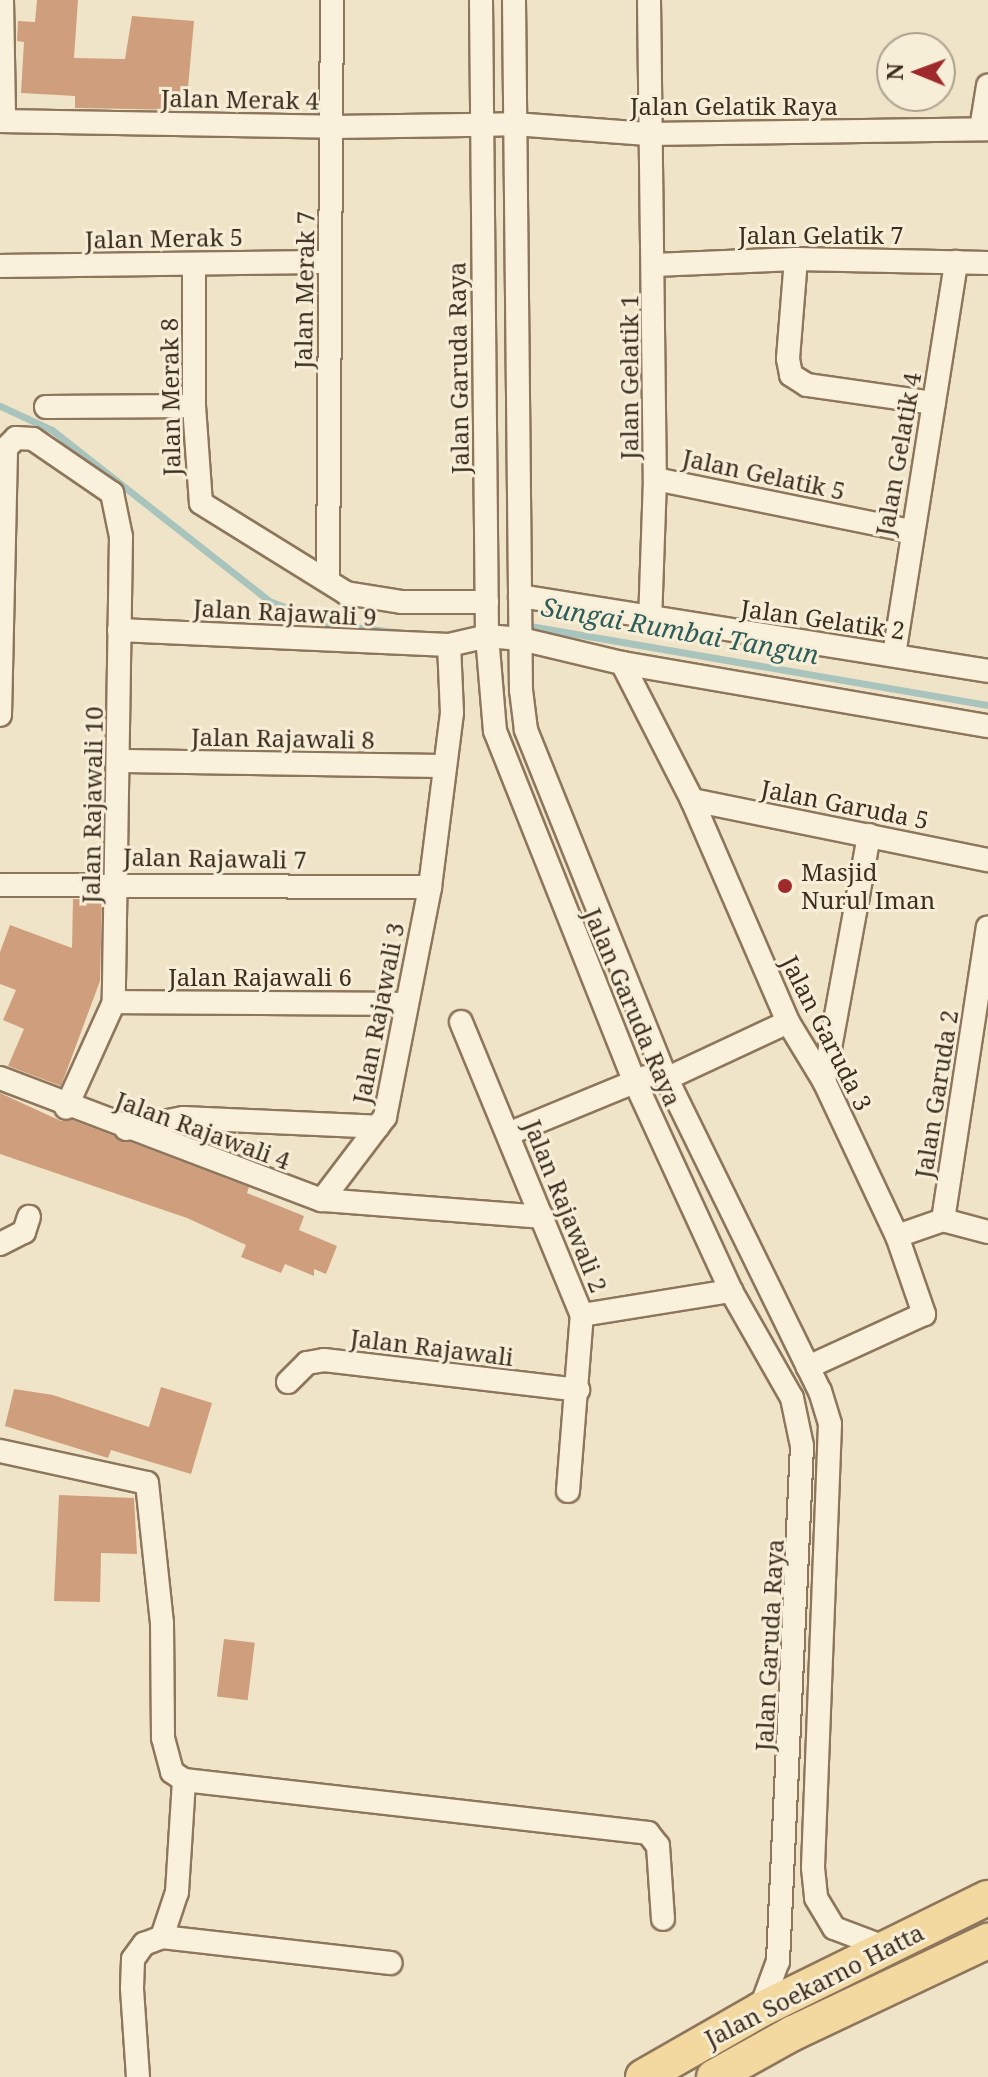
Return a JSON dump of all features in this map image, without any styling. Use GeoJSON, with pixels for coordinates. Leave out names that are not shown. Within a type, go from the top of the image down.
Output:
{"type":"FeatureCollection","features":[{"type":"Feature","properties":{"kind":"main road","name":"Jalan Soekarno Hatta"},"geometry":{"type":"LineString","coordinates":[[643,2077],[760,2010],[988,1898]]}},
{"type":"Feature","properties":{"kind":"main road","name":"Jalan Soekarno Hatta"},"geometry":{"type":"LineString","coordinates":[[714,2077],[793,2033],[988,1941]]}},
{"type":"Feature","properties":{"kind":"street"},"geometry":{"type":"LineString","coordinates":[[2,0],[2,121]]}},
{"type":"Feature","properties":{"kind":"street","name":"Jalan Merak 7"},"geometry":{"type":"LineString","coordinates":[[328,581],[332,0]]}},
{"type":"Feature","properties":{"kind":"street","name":"Jalan Garuda Raya"},"geometry":{"type":"LineString","coordinates":[[481,0],[487,636],[495,731],[507,770],[635,1082],[731,1291],[792,1398],[804,1484],[778,1961],[760,2010]]}},
{"type":"Feature","properties":{"kind":"street"},"geometry":{"type":"LineString","coordinates":[[514,0],[520,604]]}},
{"type":"Feature","properties":{"kind":"street","name":"Jalan Gelatik 1"},"geometry":{"type":"LineString","coordinates":[[649,0],[648,134],[654,265],[655,479],[650,621]]}},
{"type":"Feature","properties":{"kind":"street"},"geometry":{"type":"LineString","coordinates":[[984,129],[988,86]]}},
{"type":"Feature","properties":{"kind":"street","name":"Jalan Merak 4"},"geometry":{"type":"LineString","coordinates":[[2,121],[333,127],[480,124]]}},
{"type":"Feature","properties":{"kind":"street","name":"Jalan Gelatik Raya"},"geometry":{"type":"LineString","coordinates":[[480,124],[648,134],[984,129]]}},
{"type":"Feature","properties":{"kind":"street"},"geometry":{"type":"LineString","coordinates":[[796,259],[788,359],[791,375],[807,385],[934,403]]}},
{"type":"Feature","properties":{"kind":"street","name":"Jalan Gelatik 7"},"geometry":{"type":"LineString","coordinates":[[654,265],[796,259],[988,263]]}},
{"type":"Feature","properties":{"kind":"street","name":"Jalan Merak 5"},"geometry":{"type":"LineString","coordinates":[[0,266],[329,262]]}},
{"type":"Feature","properties":{"kind":"street","name":"Jalan Gelatik 4"},"geometry":{"type":"LineString","coordinates":[[894,655],[910,531],[956,262]]}},
{"type":"Feature","properties":{"kind":"street","name":"Jalan Merak 8"},"geometry":{"type":"LineString","coordinates":[[194,264],[194,406],[201,503],[359,597],[487,608]]}},
{"type":"Feature","properties":{"kind":"street"},"geometry":{"type":"LineString","coordinates":[[46,407],[194,406]]}},
{"type":"Feature","properties":{"kind":"street","name":"Jalan Rajawali 10"},"geometry":{"type":"LineString","coordinates":[[0,715],[6,448],[16,438],[33,439],[112,493],[121,537],[114,1002],[66,1108]]}},
{"type":"Feature","properties":{"kind":"street","name":"Jalan Gelatik 5"},"geometry":{"type":"LineString","coordinates":[[655,479],[910,531]]}},
{"type":"Feature","properties":{"kind":"street","name":"Jalan Garuda Raya"},"geometry":{"type":"LineString","coordinates":[[520,604],[526,730],[665,1073],[723,1201],[808,1367],[830,1424],[813,1839],[816,1898],[834,1928],[884,1947]]}},
{"type":"Feature","properties":{"kind":"street","name":"Jalan Gelatik 2"},"geometry":{"type":"LineString","coordinates":[[520,604],[894,655],[988,671]]}},
{"type":"Feature","properties":{"kind":"street","name":"Jalan Rajawali 9"},"geometry":{"type":"LineString","coordinates":[[119,630],[449,645],[487,636],[521,639],[622,663],[988,726]]}},
{"type":"Feature","properties":{"kind":"street","name":"Jalan Rajawali 3"},"geometry":{"type":"LineString","coordinates":[[322,1200],[378,1127],[430,887],[452,713],[449,645]]}},
{"type":"Feature","properties":{"kind":"street","name":"Jalan Garuda 3"},"geometry":{"type":"LineString","coordinates":[[622,663],[692,800],[788,1022],[824,1081],[897,1236],[924,1314],[808,1367]]}},
{"type":"Feature","properties":{"kind":"street","name":"Jalan Rajawali 8"},"geometry":{"type":"LineString","coordinates":[[120,761],[445,766]]}},
{"type":"Feature","properties":{"kind":"street","name":"Jalan Garuda 5"},"geometry":{"type":"LineString","coordinates":[[692,800],[988,860]]}},
{"type":"Feature","properties":{"kind":"street"},"geometry":{"type":"LineString","coordinates":[[824,1081],[869,835]]}},
{"type":"Feature","properties":{"kind":"street","name":"Jalan Rajawali 7"},"geometry":{"type":"LineString","coordinates":[[0,885],[117,883],[430,887]]}},
{"type":"Feature","properties":{"kind":"street","name":"Jalan Garuda 2"},"geometry":{"type":"LineString","coordinates":[[943,1220],[988,927]]}},
{"type":"Feature","properties":{"kind":"street","name":"Jalan Rajawali 6"},"geometry":{"type":"LineString","coordinates":[[114,1002],[406,1004]]}},
{"type":"Feature","properties":{"kind":"street","name":"Jalan Rajawali 2"},"geometry":{"type":"LineString","coordinates":[[461,1022],[582,1315],[731,1291]]}},
{"type":"Feature","properties":{"kind":"street"},"geometry":{"type":"LineString","coordinates":[[508,1134],[788,1022]]}},
{"type":"Feature","properties":{"kind":"street","name":"Jalan Rajawali 4"},"geometry":{"type":"LineString","coordinates":[[0,1078],[66,1108],[322,1200]]}},
{"type":"Feature","properties":{"kind":"street"},"geometry":{"type":"LineString","coordinates":[[125,1129],[183,1118],[378,1127]]}},
{"type":"Feature","properties":{"kind":"street"},"geometry":{"type":"LineString","coordinates":[[203,1157],[202,1140],[218,1120]]}},
{"type":"Feature","properties":{"kind":"street"},"geometry":{"type":"LineString","coordinates":[[322,1200],[542,1217]]}},
{"type":"Feature","properties":{"kind":"street"},"geometry":{"type":"LineString","coordinates":[[0,1244],[24,1232],[29,1217]]}},
{"type":"Feature","properties":{"kind":"street"},"geometry":{"type":"LineString","coordinates":[[897,1236],[943,1220],[988,1232]]}},
{"type":"Feature","properties":{"kind":"street"},"geometry":{"type":"LineString","coordinates":[[568,1491],[582,1315]]}},
{"type":"Feature","properties":{"kind":"street","name":"Jalan Rajawali"},"geometry":{"type":"LineString","coordinates":[[288,1382],[307,1363],[324,1360],[578,1390]]}},
{"type":"Feature","properties":{"kind":"street"},"geometry":{"type":"LineString","coordinates":[[0,1451],[147,1483],[162,1623],[163,1738],[172,1772],[184,1780],[648,1833],[658,1846],[663,1919]]}},
{"type":"Feature","properties":{"kind":"street"},"geometry":{"type":"LineString","coordinates":[[162,1937],[177,1892],[184,1780]]}},
{"type":"Feature","properties":{"kind":"street"},"geometry":{"type":"LineString","coordinates":[[138,2077],[133,1959],[144,1944],[162,1937],[391,1963]]}},
{"type":"Feature","properties":{"kind":"building"},"geometry":{"type":"Polygon","coordinates":[[[37,0],[78,0],[74,58],[125,59],[132,16],[194,21],[186,110],[75,108],[75,96],[21,93],[24,42],[17,41],[18,21],[35,22],[37,0]]]}},
{"type":"Feature","properties":{"kind":"building"},"geometry":{"type":"Polygon","coordinates":[[[73,899],[102,900],[100,981],[61,1086],[8,1066],[24,1029],[3,1020],[16,990],[0,984],[0,952],[10,925],[72,948],[73,899]]]}},
{"type":"Feature","properties":{"kind":"building"},"geometry":{"type":"Polygon","coordinates":[[[0,1093],[61,1121],[72,1120],[249,1187],[247,1193],[304,1216],[299,1230],[337,1246],[326,1274],[314,1269],[314,1276],[285,1264],[281,1273],[241,1257],[246,1245],[187,1218],[0,1154],[0,1093]]]}},
{"type":"Feature","properties":{"kind":"building"},"geometry":{"type":"Polygon","coordinates":[[[161,1387],[212,1403],[191,1474],[111,1450],[108,1458],[5,1426],[14,1389],[53,1395],[149,1427],[161,1387]]]}},
{"type":"Feature","properties":{"kind":"building"},"geometry":{"type":"Polygon","coordinates":[[[59,1495],[134,1498],[137,1554],[101,1553],[100,1602],[54,1601],[59,1495]]]}},
{"type":"Feature","properties":{"kind":"building"},"geometry":{"type":"Polygon","coordinates":[[[224,1639],[255,1643],[248,1700],[217,1697],[224,1639]]]}},
{"type":"Feature","properties":{"kind":"waterway","name":"Sungai Rumbai Tangun"},"geometry":{"type":"LineString","coordinates":[[0,406],[52,430],[269,601],[330,624],[393,632]]}},
{"type":"Feature","properties":{"kind":"waterway","name":"Sungai Rumbai Tangun"},"geometry":{"type":"LineString","coordinates":[[524,625],[988,705]]}},
{"type":"Feature","properties":{"kind":"place","name":"Masjid Nurul Iman"},"geometry":{"type":"Point","coordinates":[785,886]}}]}
